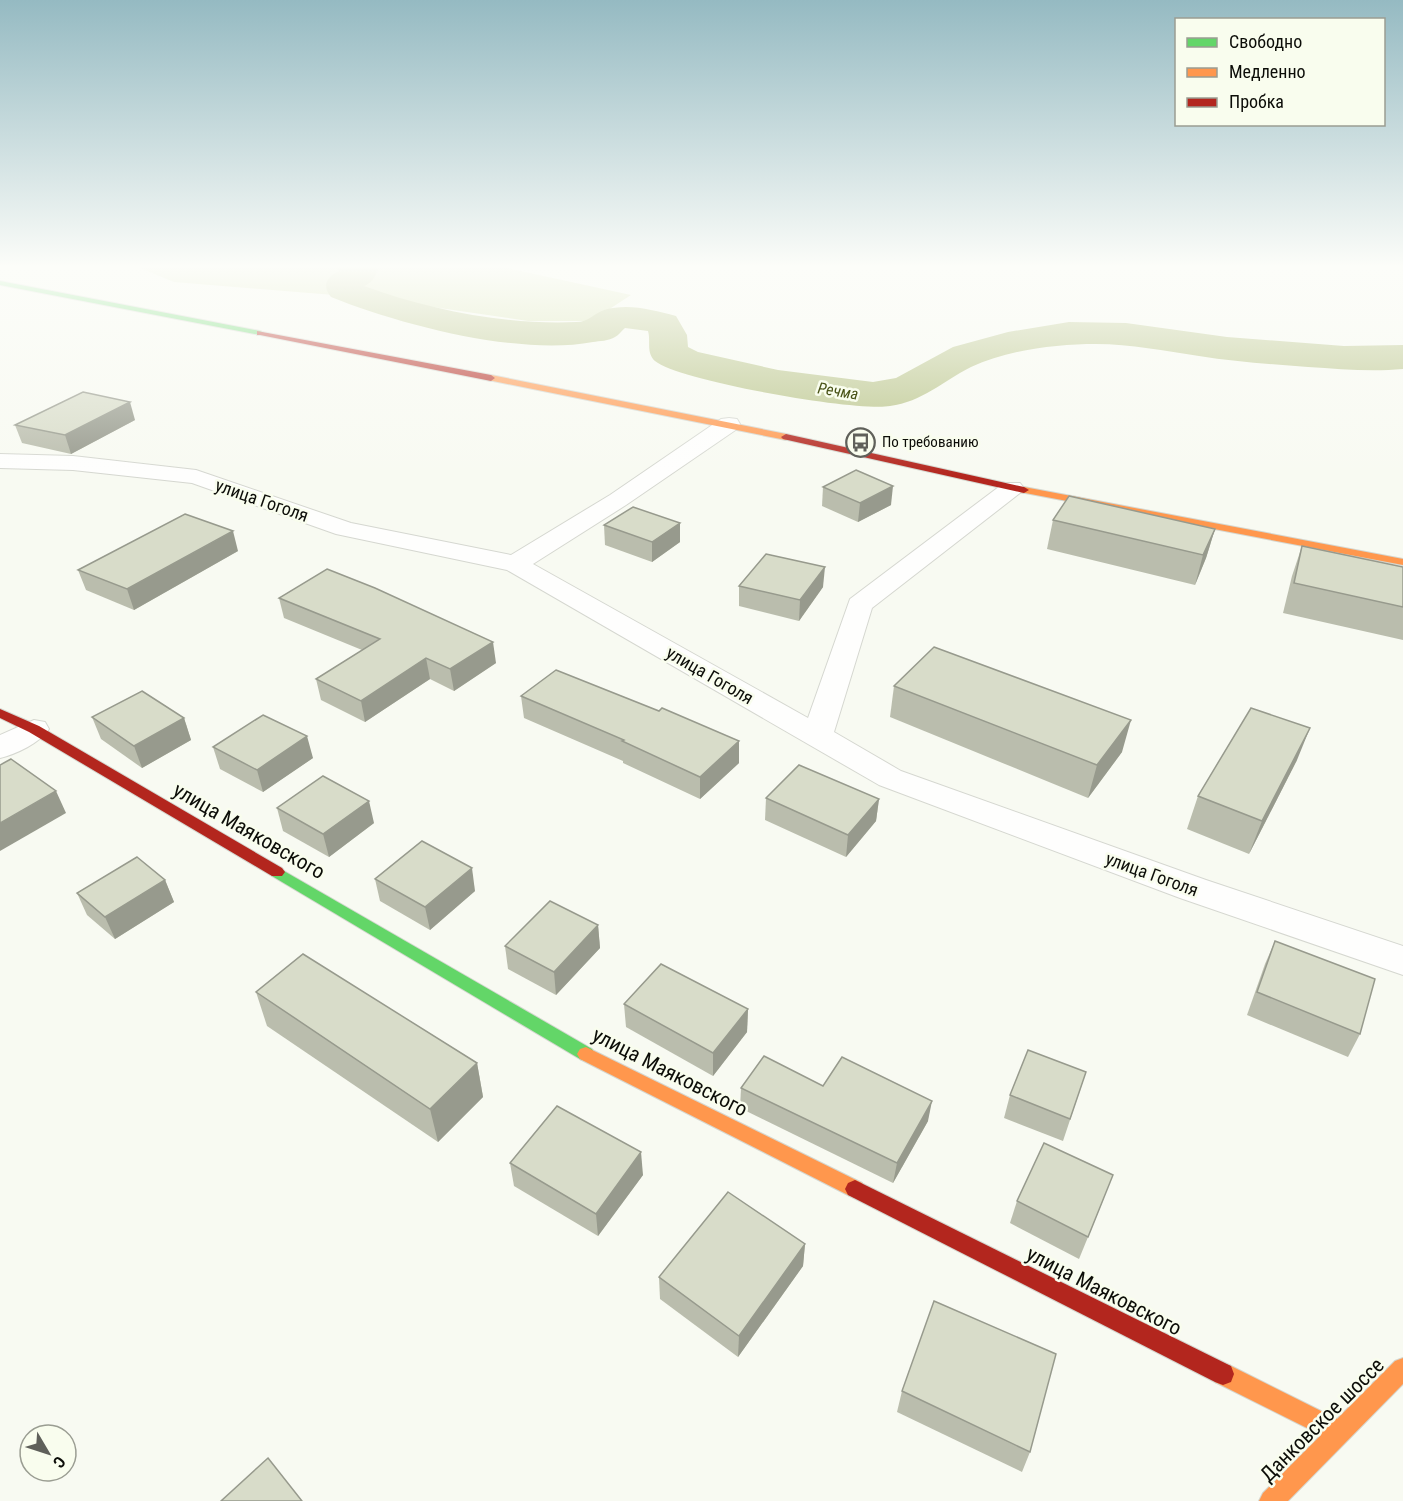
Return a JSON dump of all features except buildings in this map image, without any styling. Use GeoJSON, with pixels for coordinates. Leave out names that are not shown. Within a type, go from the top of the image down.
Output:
{"type":"FeatureCollection","features":[{"type":"Feature","properties":{"kind":"street"},"geometry":{"type":"LineString","coordinates":[[274,336],[729,424],[1012,488],[1403,562]]}},
{"type":"Feature","properties":{"kind":"street"},"geometry":{"type":"LineString","coordinates":[[515,564],[618,500],[729,424]]}},
{"type":"Feature","properties":{"kind":"street","name":"улица Гоголя"},"geometry":{"type":"LineString","coordinates":[[0,461],[73,463],[195,477],[345,529],[515,564],[890,778],[1193,889],[1403,962]]}},
{"type":"Feature","properties":{"kind":"street"},"geometry":{"type":"LineString","coordinates":[[817,736],[860,605],[1012,488]]}},
{"type":"Feature","properties":{"kind":"street","name":"улица Маяковского"},"geometry":{"type":"LineString","coordinates":[[0,713],[34,729],[591,1057],[1340,1433]]}},
{"type":"Feature","properties":{"kind":"street"},"geometry":{"type":"LineString","coordinates":[[0,748],[34,729]]}},
{"type":"Feature","properties":{"kind":"street","name":"Данковское шоссе"},"geometry":{"type":"LineString","coordinates":[[1271,1501],[1403,1369]]}},
{"type":"Feature","properties":{"kind":"waterway","name":"Речма"},"geometry":{"type":"LineString","coordinates":[[668,336],[669,353],[710,368],[814,389],[873,395],[890,394],[910,387],[947,364],[967,355],[993,347],[1050,336]]}},
{"type":"Feature","properties":{"kind":"waterway","name":"Речма"},"geometry":{"type":"LineString","coordinates":[[1141,336],[1267,352],[1367,359],[1403,357]]}},
{"type":"Feature","properties":{"kind":"traffic: fast"},"geometry":{"type":"LineString","coordinates":[[277,872],[586,1054]]}},
{"type":"Feature","properties":{"kind":"traffic: slow"},"geometry":{"type":"LineString","coordinates":[[491,378],[786,437]]}},
{"type":"Feature","properties":{"kind":"traffic: slow"},"geometry":{"type":"LineString","coordinates":[[1024,490],[1403,562]]}},
{"type":"Feature","properties":{"kind":"traffic: slow"},"geometry":{"type":"LineString","coordinates":[[586,1054],[855,1189]]}},
{"type":"Feature","properties":{"kind":"traffic: slow"},"geometry":{"type":"LineString","coordinates":[[1271,1501],[1403,1369]]}},
{"type":"Feature","properties":{"kind":"traffic: slow"},"geometry":{"type":"LineString","coordinates":[[1223,1374],[1340,1433]]}},
{"type":"Feature","properties":{"kind":"traffic: jam"},"geometry":{"type":"LineString","coordinates":[[276,336],[491,378]]}},
{"type":"Feature","properties":{"kind":"traffic: jam"},"geometry":{"type":"LineString","coordinates":[[786,437],[1024,490]]}},
{"type":"Feature","properties":{"kind":"traffic: jam"},"geometry":{"type":"LineString","coordinates":[[0,713],[34,729],[277,872]]}},
{"type":"Feature","properties":{"kind":"traffic: jam"},"geometry":{"type":"LineString","coordinates":[[855,1189],[1223,1374]]}},
{"type":"Feature","properties":{"kind":"place","name":"По требованию"},"geometry":{"type":"Point","coordinates":[861,442]}}]}
